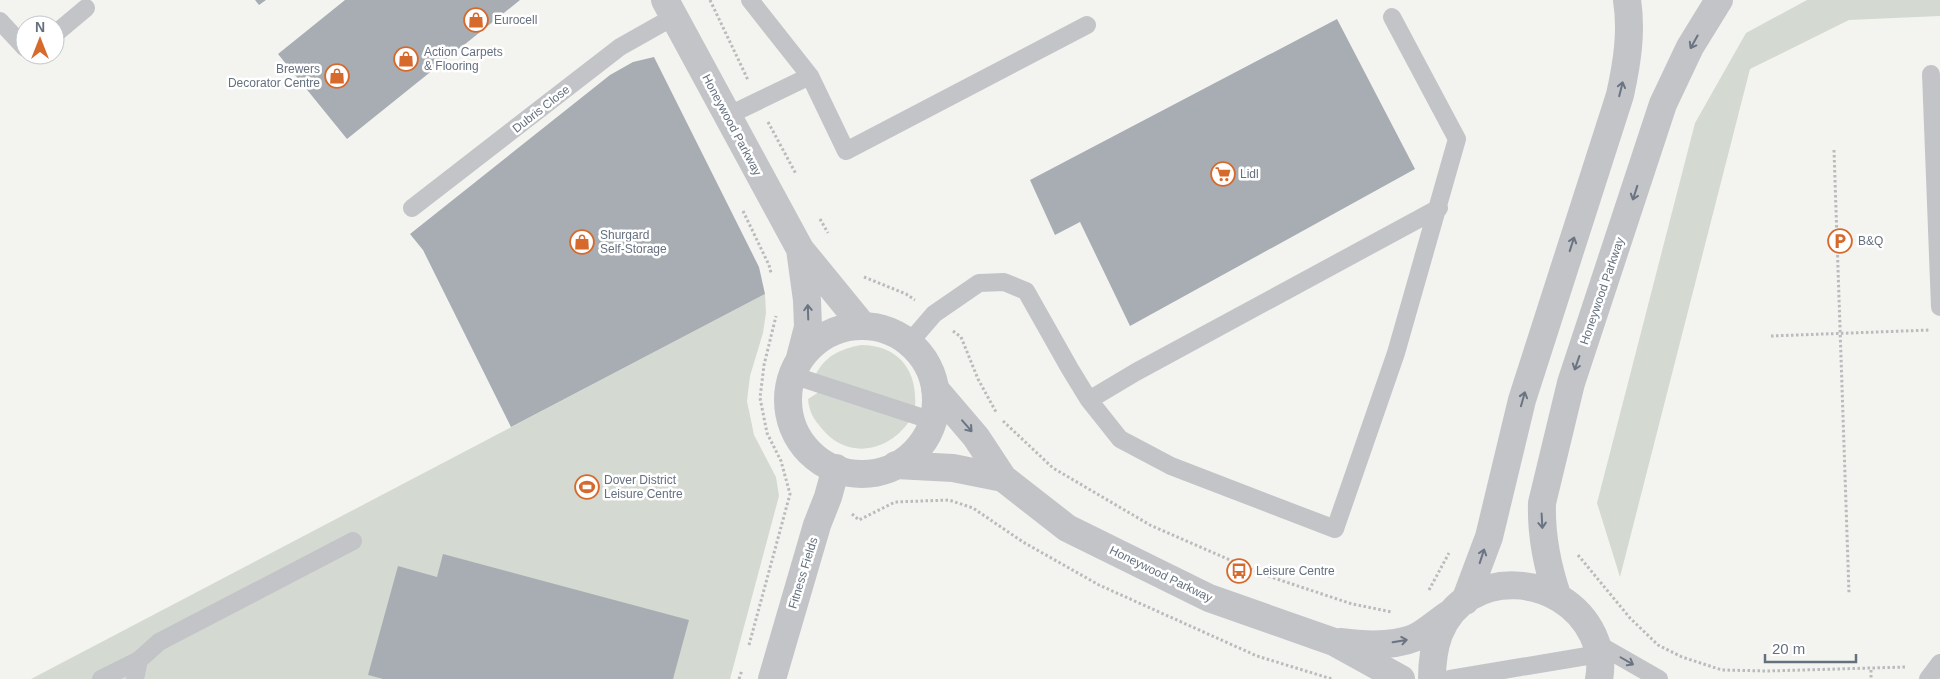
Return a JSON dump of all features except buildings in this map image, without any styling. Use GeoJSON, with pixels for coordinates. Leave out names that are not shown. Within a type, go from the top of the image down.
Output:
{"type":"FeatureCollection","features":[{"type":"Feature","properties":{"kind":"street"},"geometry":{"type":"LineString","coordinates":[[1432,679],[1432,656],[1440,633],[1459,606],[1489,537],[1522,400],[1620,95],[1627,65],[1630,34],[1627,0]]}},
{"type":"Feature","properties":{"kind":"street","name":"Honeywood Parkway"},"geometry":{"type":"LineString","coordinates":[[1556,595],[1548,568],[1542,520],[1542,503],[1571,383],[1663,104],[1690,47],[1719,0]]}},
{"type":"Feature","properties":{"kind":"street","name":"Honeywood Parkway"},"geometry":{"type":"LineString","coordinates":[[670,8],[800,249],[863,326]]}},
{"type":"Feature","properties":{"kind":"street","name":"Honeywood Parkway"},"geometry":{"type":"LineString","coordinates":[[800,249],[807,300],[808,327],[795,367],[788,397],[790,418],[798,438],[812,455],[836,468],[852,473],[875,472],[896,465],[952,468],[1003,478]]}},
{"type":"Feature","properties":{"kind":"street"},"geometry":{"type":"LineString","coordinates":[[795,367],[816,341],[838,329],[863,326],[888,330],[909,342],[922,356],[930,372],[935,389],[936,405],[933,420],[925,439],[912,454],[896,465]]}},
{"type":"Feature","properties":{"kind":"street","name":"Honeywood Parkway"},"geometry":{"type":"LineString","coordinates":[[935,389],[976,437],[1003,478],[1067,528],[1209,598],[1334,642],[1401,679]]}},
{"type":"Feature","properties":{"kind":"street","name":"Fitness Fields"},"geometry":{"type":"LineString","coordinates":[[772,679],[817,524],[828,497],[836,468]]}},
{"type":"Feature","properties":{"kind":"street","name":"Honeywood Parkway"},"geometry":{"type":"LineString","coordinates":[[1334,642],[1358,644],[1407,640],[1414,638],[1459,606],[1486,590],[1510,585],[1534,586],[1556,595],[1578,612],[1587,623],[1598,659]]}},
{"type":"Feature","properties":{"kind":"lane"},"geometry":{"type":"LineString","coordinates":[[750,0],[810,76],[846,151],[1086,25]]}},
{"type":"Feature","properties":{"kind":"lane"},"geometry":{"type":"LineString","coordinates":[[65,26],[86,8]]}},
{"type":"Feature","properties":{"kind":"lane","name":"Dubris Close"},"geometry":{"type":"LineString","coordinates":[[412,208],[670,8]]}},
{"type":"Feature","properties":{"kind":"lane"},"geometry":{"type":"LineString","coordinates":[[909,342],[934,314],[979,283],[1004,282],[1026,291],[1089,400],[1120,439],[1171,466],[1335,529],[1396,353],[1456,139],[1392,17]]}},
{"type":"Feature","properties":{"kind":"lane"},"geometry":{"type":"LineString","coordinates":[[0,21],[15,37]]}},
{"type":"Feature","properties":{"kind":"lane"},"geometry":{"type":"LineString","coordinates":[[1931,74],[1940,307]]}},
{"type":"Feature","properties":{"kind":"lane"},"geometry":{"type":"LineString","coordinates":[[727,116],[810,76]]}},
{"type":"Feature","properties":{"kind":"lane"},"geometry":{"type":"LineString","coordinates":[[1089,400],[1153,362],[1438,208]]}},
{"type":"Feature","properties":{"kind":"lane"},"geometry":{"type":"LineString","coordinates":[[795,367],[933,420]]}},
{"type":"Feature","properties":{"kind":"lane"},"geometry":{"type":"LineString","coordinates":[[101,679],[139,660],[159,642],[353,541]]}},
{"type":"Feature","properties":{"kind":"lane"},"geometry":{"type":"LineString","coordinates":[[1450,679],[1598,659],[1659,679]]}},
{"type":"Feature","properties":{"kind":"lane"},"geometry":{"type":"LineString","coordinates":[[135,679],[139,660]]}},
{"type":"Feature","properties":{"kind":"lane"},"geometry":{"type":"LineString","coordinates":[[1928,679],[1940,663]]}},
{"type":"Feature","properties":{"kind":"path"},"geometry":{"type":"LineString","coordinates":[[710,0],[758,102],[798,178]]}},
{"type":"Feature","properties":{"kind":"path"},"geometry":{"type":"LineString","coordinates":[[1834,150],[1849,593]]}},
{"type":"Feature","properties":{"kind":"path"},"geometry":{"type":"LineString","coordinates":[[742,210],[770,264],[773,281]]}},
{"type":"Feature","properties":{"kind":"path"},"geometry":{"type":"LineString","coordinates":[[817,213],[831,238]]}},
{"type":"Feature","properties":{"kind":"path"},"geometry":{"type":"LineString","coordinates":[[859,275],[906,294]]}},
{"type":"Feature","properties":{"kind":"path"},"geometry":{"type":"LineString","coordinates":[[747,651],[790,494],[781,461],[767,433],[760,398],[764,365],[775,326],[776,312]]}},
{"type":"Feature","properties":{"kind":"path"},"geometry":{"type":"LineString","coordinates":[[1771,336],[1932,331]]}},
{"type":"Feature","properties":{"kind":"path"},"geometry":{"type":"LineString","coordinates":[[961,337],[978,379],[999,418],[1053,468],[1150,524],[1262,574],[1352,604],[1392,612],[1400,610]]}},
{"type":"Feature","properties":{"kind":"path"},"geometry":{"type":"LineString","coordinates":[[850,513],[859,520],[896,502],[922,500],[949,500],[973,508],[1023,542],[1099,585],[1257,656],[1332,679]]}},
{"type":"Feature","properties":{"kind":"path"},"geometry":{"type":"LineString","coordinates":[[1426,596],[1451,548]]}},
{"type":"Feature","properties":{"kind":"path"},"geometry":{"type":"LineString","coordinates":[[1577,553],[1630,618],[1658,645],[1682,656],[1722,670],[1904,669],[1910,662]]}},
{"type":"Feature","properties":{"kind":"path"},"geometry":{"type":"LineString","coordinates":[[739,679],[744,660]]}},
{"type":"Feature","properties":{"kind":"path"},"geometry":{"type":"LineString","coordinates":[[1871,670],[1871,679]]}},
{"type":"Feature","properties":{"kind":"shaded area"},"geometry":{"type":"Polygon","coordinates":[[[1807,0],[1940,0],[1940,16],[1849,20],[1750,69],[1620,577],[1597,503],[1695,123],[1746,33],[1807,0]]]}},
{"type":"Feature","properties":{"kind":"shaded area","name":"Dover District Leisure Centre"},"geometry":{"type":"Polygon","coordinates":[[[765,294],[766,313],[763,333],[750,376],[747,401],[754,435],[776,477],[779,496],[730,679],[31,679],[765,294]]]}},
{"type":"Feature","properties":{"kind":"shaded area"},"geometry":{"type":"Polygon","coordinates":[[[861,345],[885,349],[903,362],[913,382],[915,407],[816,374],[824,362],[835,354],[861,345]]]}},
{"type":"Feature","properties":{"kind":"shaded area"},"geometry":{"type":"Polygon","coordinates":[[[822,390],[912,417],[904,429],[882,444],[870,448],[845,446],[833,440],[823,430],[811,412],[808,399],[822,390]]]}},
{"type":"Feature","properties":{"kind":"place","name":"Eurocell"},"geometry":{"type":"Point","coordinates":[476,20]}},
{"type":"Feature","properties":{"kind":"place","name":"Action Carpets & Flooring"},"geometry":{"type":"Point","coordinates":[406,59]}},
{"type":"Feature","properties":{"kind":"place","name":"Brewers Decorator Centre"},"geometry":{"type":"Point","coordinates":[337,76]}},
{"type":"Feature","properties":{"kind":"place","name":"Lidl"},"geometry":{"type":"Point","coordinates":[1223,174]}},
{"type":"Feature","properties":{"kind":"place","name":"B&Q"},"geometry":{"type":"Point","coordinates":[1840,241]}},
{"type":"Feature","properties":{"kind":"place","name":"Shurgard Self-Storage"},"geometry":{"type":"Point","coordinates":[582,242]}},
{"type":"Feature","properties":{"kind":"place","name":"Dover District Leisure Centre"},"geometry":{"type":"Point","coordinates":[587,487]}},
{"type":"Feature","properties":{"kind":"place","name":"Leisure Centre"},"geometry":{"type":"Point","coordinates":[1239,571]}}]}
